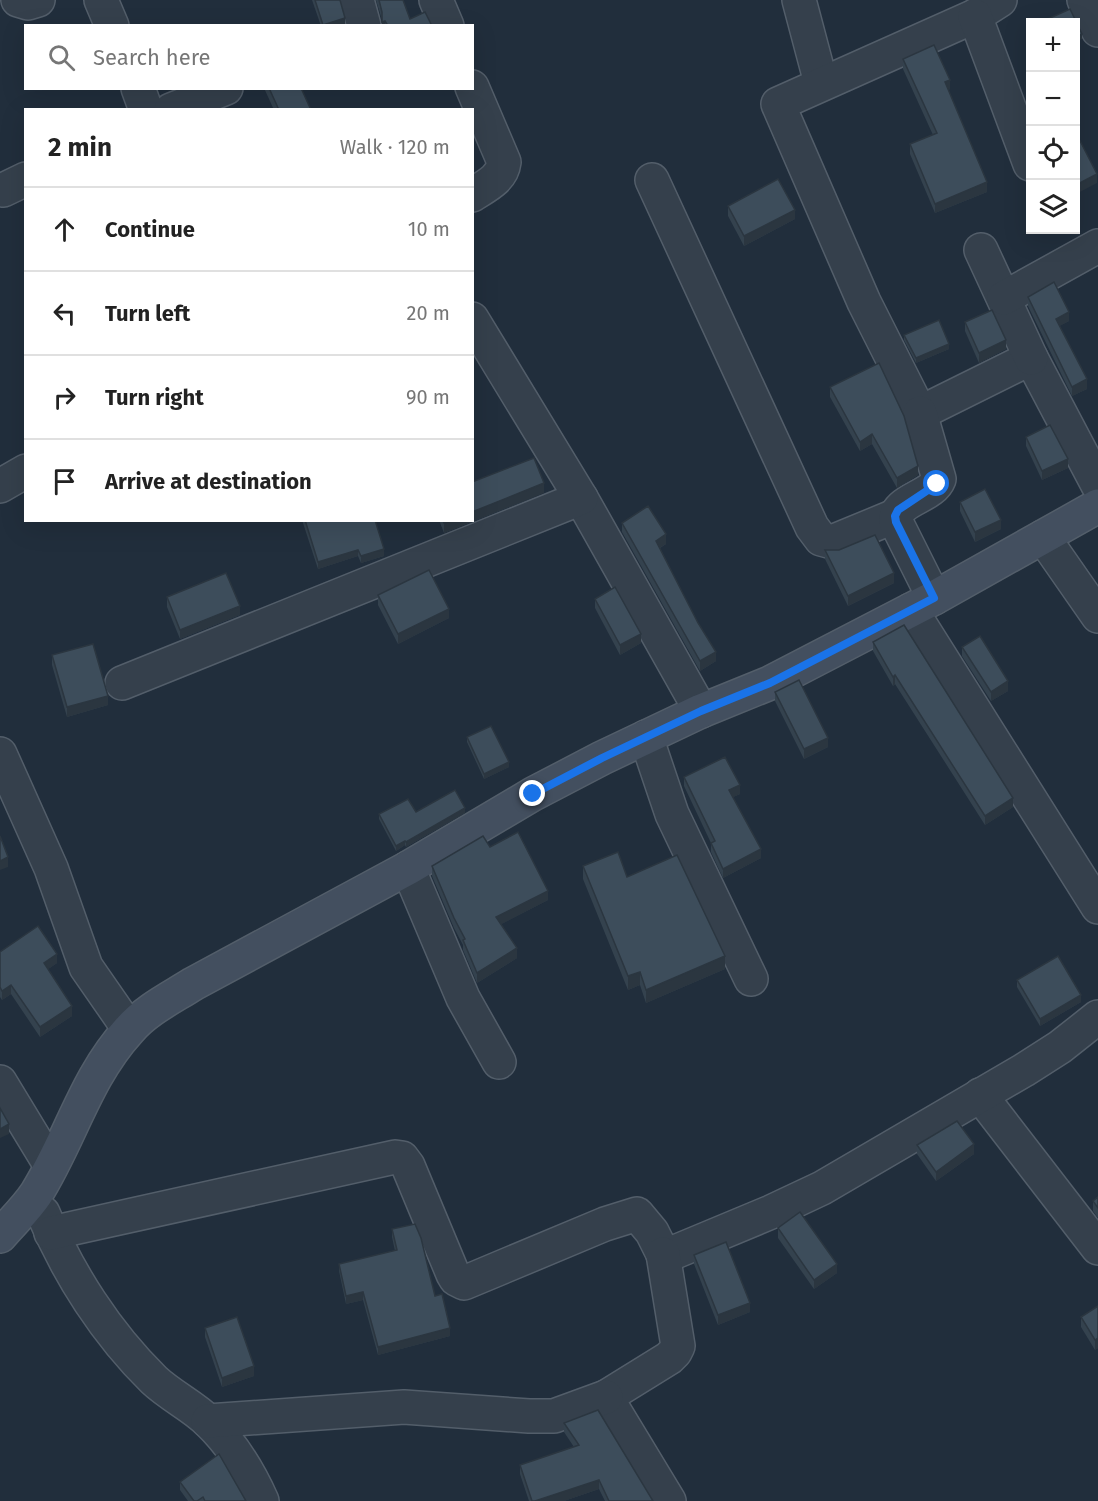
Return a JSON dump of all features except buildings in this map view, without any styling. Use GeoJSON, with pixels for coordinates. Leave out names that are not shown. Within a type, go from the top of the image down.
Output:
{"type":"FeatureCollection","features":[{"type":"Feature","properties":{"kind":"street"},"geometry":{"type":"LineString","coordinates":[[18,0],[28,3],[38,0]]}},
{"type":"Feature","properties":{"kind":"street"},"geometry":{"type":"LineString","coordinates":[[101,0],[111,24]]}},
{"type":"Feature","properties":{"kind":"street"},"geometry":{"type":"LineString","coordinates":[[357,0],[363,24]]}},
{"type":"Feature","properties":{"kind":"street"},"geometry":{"type":"LineString","coordinates":[[436,0],[446,24]]}},
{"type":"Feature","properties":{"kind":"street"},"geometry":{"type":"LineString","coordinates":[[799,0],[820,83]]}},
{"type":"Feature","properties":{"kind":"street"},"geometry":{"type":"LineString","coordinates":[[1084,0],[1098,30]]}},
{"type":"Feature","properties":{"kind":"street"},"geometry":{"type":"LineString","coordinates":[[1026,149],[987,8],[778,104],[864,302],[920,413],[939,479],[933,488],[898,510],[895,516],[923,604],[1098,907]]}},
{"type":"Feature","properties":{"kind":"street"},"geometry":{"type":"LineString","coordinates":[[139,90],[145,108]]}},
{"type":"Feature","properties":{"kind":"street"},"geometry":{"type":"LineString","coordinates":[[176,108],[221,90]]}},
{"type":"Feature","properties":{"kind":"street"},"geometry":{"type":"LineString","coordinates":[[473,90],[504,162],[503,171],[497,178],[474,194]]}},
{"type":"Feature","properties":{"kind":"street"},"geometry":{"type":"LineString","coordinates":[[652,180],[812,527],[821,539],[832,542],[895,516]]}},
{"type":"Feature","properties":{"kind":"street"},"geometry":{"type":"LineString","coordinates":[[1004,298],[1098,246]]}},
{"type":"Feature","properties":{"kind":"street"},"geometry":{"type":"LineString","coordinates":[[981,250],[1031,358],[1098,485]]}},
{"type":"Feature","properties":{"kind":"street"},"geometry":{"type":"LineString","coordinates":[[474,325],[581,498],[701,711]]}},
{"type":"Feature","properties":{"kind":"street"},"geometry":{"type":"LineString","coordinates":[[920,413],[1031,358]]}},
{"type":"Feature","properties":{"kind":"street"},"geometry":{"type":"LineString","coordinates":[[0,486],[24,472]]}},
{"type":"Feature","properties":{"kind":"street"},"geometry":{"type":"LineString","coordinates":[[122,683],[581,498]]}},
{"type":"Feature","properties":{"kind":"street"},"geometry":{"type":"LineString","coordinates":[[0,1236],[35,1195],[93,1078],[129,1029],[163,1003],[193,984],[408,868],[533,794],[701,711],[770,683],[923,604],[1098,506]]}},
{"type":"Feature","properties":{"kind":"street"},"geometry":{"type":"LineString","coordinates":[[1043,537],[1098,616]]}},
{"type":"Feature","properties":{"kind":"street"},"geometry":{"type":"LineString","coordinates":[[646,737],[672,814],[751,979]]}},
{"type":"Feature","properties":{"kind":"street"},"geometry":{"type":"LineString","coordinates":[[4,773],[51,868],[86,967],[129,1029]]}},
{"type":"Feature","properties":{"kind":"street"},"geometry":{"type":"LineString","coordinates":[[408,868],[463,998],[499,1062]]}},
{"type":"Feature","properties":{"kind":"street"},"geometry":{"type":"LineString","coordinates":[[663,1254],[675,1252],[702,1241],[822,1188],[1024,1070],[1060,1047],[1098,1017]]}},
{"type":"Feature","properties":{"kind":"street"},"geometry":{"type":"LineString","coordinates":[[0,1082],[51,1166]]}},
{"type":"Feature","properties":{"kind":"street"},"geometry":{"type":"LineString","coordinates":[[980,1095],[1098,1248]]}},
{"type":"Feature","properties":{"kind":"street"},"geometry":{"type":"LineString","coordinates":[[51,1233],[395,1157],[402,1158],[408,1166],[453,1274],[456,1279],[464,1283],[605,1224],[637,1214],[652,1232],[663,1254],[678,1346],[669,1358],[606,1397],[554,1416],[404,1407],[208,1421]]}},
{"type":"Feature","properties":{"kind":"street"},"geometry":{"type":"LineString","coordinates":[[35,1195],[51,1233],[86,1296],[128,1351],[156,1381],[208,1421],[231,1447],[252,1478],[262,1501]]}},
{"type":"Feature","properties":{"kind":"street"},"geometry":{"type":"LineString","coordinates":[[606,1397],[669,1501]]}},
{"type":"Feature","properties":{"kind":"route"},"geometry":{"type":"LineString","coordinates":[[533,794],[701,711],[770,683],[934,598],[895,516],[898,510],[937,484]]}}]}
